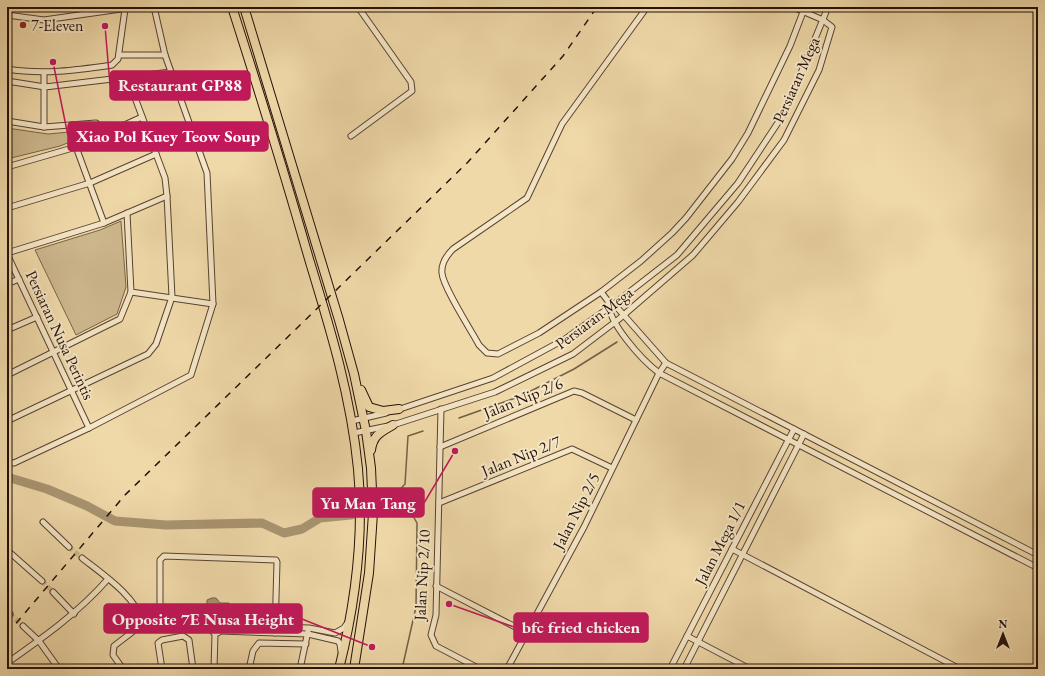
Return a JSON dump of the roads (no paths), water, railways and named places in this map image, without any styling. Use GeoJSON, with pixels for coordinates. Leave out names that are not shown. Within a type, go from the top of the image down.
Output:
{"type":"FeatureCollection","features":[{"type":"Feature","properties":{"kind":"main road"},"geometry":{"type":"LineString","coordinates":[[232,7],[277,150],[335,346],[343,377],[354,433],[358,469],[360,517],[356,563],[348,622],[340,665]]}},
{"type":"Feature","properties":{"kind":"main road"},"geometry":{"type":"LineString","coordinates":[[244,7],[299,182],[354,374],[366,431],[371,468],[373,513],[369,573],[354,669]]}},
{"type":"Feature","properties":{"kind":"main road"},"geometry":{"type":"LineString","coordinates":[[354,374],[369,407],[383,410],[399,409]]}},
{"type":"Feature","properties":{"kind":"main road"},"geometry":{"type":"LineString","coordinates":[[371,468],[372,441],[380,432],[392,425]]}},
{"type":"Feature","properties":{"kind":"street"},"geometry":{"type":"LineString","coordinates":[[7,15],[44,20],[135,7]]}},
{"type":"Feature","properties":{"kind":"street"},"geometry":{"type":"LineString","coordinates":[[7,462],[14,463],[89,428],[192,375],[213,304],[208,173],[165,55],[154,7]]}},
{"type":"Feature","properties":{"kind":"street"},"geometry":{"type":"LineString","coordinates":[[351,136],[412,91],[411,82],[358,7]]}},
{"type":"Feature","properties":{"kind":"street"},"geometry":{"type":"LineString","coordinates":[[647,7],[562,124],[527,198],[453,249],[445,257],[442,263],[443,278],[469,326],[482,349],[492,354],[506,351],[539,333],[600,292],[641,261],[686,218],[732,158],[757,117],[790,46],[802,12]]}},
{"type":"Feature","properties":{"kind":"street"},"geometry":{"type":"LineString","coordinates":[[793,7],[823,20],[828,7]]}},
{"type":"Feature","properties":{"kind":"street"},"geometry":{"type":"LineString","coordinates":[[7,69],[24,72],[62,72],[112,65],[119,57],[125,9]]}},
{"type":"Feature","properties":{"kind":"street","name":"Persiaran Mega"},"geometry":{"type":"LineString","coordinates":[[352,421],[363,420],[493,378],[565,339],[608,309],[677,255],[738,183],[785,112],[823,20],[832,27],[832,32],[819,70],[784,140],[738,202],[693,255],[623,316],[573,354],[495,392],[392,425],[354,433]]}},
{"type":"Feature","properties":{"kind":"street"},"geometry":{"type":"LineString","coordinates":[[119,57],[165,55]]}},
{"type":"Feature","properties":{"kind":"street"},"geometry":{"type":"LineString","coordinates":[[44,72],[44,126]]}},
{"type":"Feature","properties":{"kind":"street"},"geometry":{"type":"LineString","coordinates":[[7,81],[45,87],[128,79],[171,72]]}},
{"type":"Feature","properties":{"kind":"street"},"geometry":{"type":"LineString","coordinates":[[7,421],[148,354],[156,344],[172,297],[167,196],[165,178],[128,79]]}},
{"type":"Feature","properties":{"kind":"street"},"geometry":{"type":"LineString","coordinates":[[7,167],[76,147],[142,117]]}},
{"type":"Feature","properties":{"kind":"street"},"geometry":{"type":"LineString","coordinates":[[7,121],[44,126],[96,123]]}},
{"type":"Feature","properties":{"kind":"street"},"geometry":{"type":"LineString","coordinates":[[76,147],[104,222]]}},
{"type":"Feature","properties":{"kind":"street"},"geometry":{"type":"LineString","coordinates":[[7,208],[90,183],[156,154]]}},
{"type":"Feature","properties":{"kind":"street"},"geometry":{"type":"LineString","coordinates":[[7,253],[104,222],[167,196]]}},
{"type":"Feature","properties":{"kind":"street"},"geometry":{"type":"LineString","coordinates":[[7,375],[120,319],[131,292],[127,213]]}},
{"type":"Feature","properties":{"kind":"street","name":"Persiaran Nusa Perintis"},"geometry":{"type":"LineString","coordinates":[[7,253],[89,428]]}},
{"type":"Feature","properties":{"kind":"street"},"geometry":{"type":"LineString","coordinates":[[7,284],[19,278]]}},
{"type":"Feature","properties":{"kind":"street"},"geometry":{"type":"LineString","coordinates":[[131,292],[213,304]]}},
{"type":"Feature","properties":{"kind":"street"},"geometry":{"type":"LineString","coordinates":[[600,292],[608,301],[614,304],[666,363],[1038,555]]}},
{"type":"Feature","properties":{"kind":"street"},"geometry":{"type":"LineString","coordinates":[[608,301],[608,309],[614,323],[649,365],[659,373],[1038,568]]}},
{"type":"Feature","properties":{"kind":"street"},"geometry":{"type":"LineString","coordinates":[[7,330],[37,317]]}},
{"type":"Feature","properties":{"kind":"street","name":"Jalan Nip 2/5"},"geometry":{"type":"LineString","coordinates":[[507,669],[584,527],[659,373],[666,363]]}},
{"type":"Feature","properties":{"kind":"street","name":"Jalan Nip 2/6"},"geometry":{"type":"LineString","coordinates":[[440,447],[574,391],[582,393],[636,420]]}},
{"type":"Feature","properties":{"kind":"street","name":"Jalan Nip 2/10"},"geometry":{"type":"LineString","coordinates":[[441,409],[436,615],[431,635],[436,646],[480,669]]}},
{"type":"Feature","properties":{"kind":"street","name":"Jalan Mega 1/1"},"geometry":{"type":"LineString","coordinates":[[670,669],[794,428]]}},
{"type":"Feature","properties":{"kind":"street"},"geometry":{"type":"LineString","coordinates":[[684,669],[804,434]]}},
{"type":"Feature","properties":{"kind":"street","name":"Jalan Nip 2/7"},"geometry":{"type":"LineString","coordinates":[[439,503],[572,449],[612,468]]}},
{"type":"Feature","properties":{"kind":"street"},"geometry":{"type":"LineString","coordinates":[[43,522],[69,547]]}},
{"type":"Feature","properties":{"kind":"street"},"geometry":{"type":"LineString","coordinates":[[732,548],[960,669]]}},
{"type":"Feature","properties":{"kind":"street"},"geometry":{"type":"LineString","coordinates":[[7,550],[42,581]]}},
{"type":"Feature","properties":{"kind":"street"},"geometry":{"type":"LineString","coordinates":[[275,630],[276,617],[277,562],[273,558],[164,556],[160,560],[160,613],[276,617]]}},
{"type":"Feature","properties":{"kind":"street"},"geometry":{"type":"LineString","coordinates":[[82,558],[118,586],[141,616],[143,623],[114,646],[113,655],[123,669]]}},
{"type":"Feature","properties":{"kind":"street"},"geometry":{"type":"LineString","coordinates":[[7,663],[74,614],[108,579]]}},
{"type":"Feature","properties":{"kind":"street"},"geometry":{"type":"LineString","coordinates":[[436,586],[527,633]]}},
{"type":"Feature","properties":{"kind":"street"},"geometry":{"type":"LineString","coordinates":[[53,592],[74,614]]}},
{"type":"Feature","properties":{"kind":"street"},"geometry":{"type":"LineString","coordinates":[[275,630],[217,633],[211,630],[212,625],[215,624],[275,630],[335,633],[344,628],[348,622]]}},
{"type":"Feature","properties":{"kind":"street"},"geometry":{"type":"LineString","coordinates":[[214,669],[217,633],[220,625]]}},
{"type":"Feature","properties":{"kind":"street"},"geometry":{"type":"LineString","coordinates":[[23,626],[39,641],[59,669]]}},
{"type":"Feature","properties":{"kind":"street"},"geometry":{"type":"LineString","coordinates":[[300,669],[308,631]]}},
{"type":"Feature","properties":{"kind":"street"},"geometry":{"type":"LineString","coordinates":[[308,631],[338,641],[340,644],[340,665]]}},
{"type":"Feature","properties":{"kind":"street"},"geometry":{"type":"LineString","coordinates":[[162,669],[158,643],[162,640],[184,636],[189,640],[193,669]]}},
{"type":"Feature","properties":{"kind":"street"},"geometry":{"type":"LineString","coordinates":[[687,636],[750,669]]}},
{"type":"Feature","properties":{"kind":"street"},"geometry":{"type":"LineString","coordinates":[[249,669],[253,651],[259,644],[306,644]]}},
{"type":"Feature","properties":{"kind":"waterway"},"geometry":{"type":"LineString","coordinates":[[459,418],[521,396],[574,369],[617,342]]}},
{"type":"Feature","properties":{"kind":"waterway"},"geometry":{"type":"LineString","coordinates":[[402,669],[416,607],[417,523],[405,502],[392,498],[405,484],[408,436],[423,431]]}},
{"type":"Feature","properties":{"kind":"waterway"},"geometry":{"type":"LineString","coordinates":[[7,477],[47,489],[87,506],[115,521],[166,525],[262,523],[284,533],[302,529],[320,518],[351,515],[392,498]]}},
{"type":"Feature","properties":{"kind":"tunnel"},"geometry":{"type":"LineString","coordinates":[[69,547],[82,558]]}},
{"type":"Feature","properties":{"kind":"tunnel"},"geometry":{"type":"LineString","coordinates":[[42,581],[53,592]]}},
{"type":"Feature","properties":{"kind":"tunnel"},"geometry":{"type":"LineString","coordinates":[[10,614],[23,626]]}},
{"type":"Feature","properties":{"kind":"railway"},"geometry":{"type":"LineString","coordinates":[[7,634],[125,495],[468,162],[563,56],[597,7]]}},
{"type":"Feature","properties":{"kind":"place","name":"7-Eleven"},"geometry":{"type":"Point","coordinates":[23,25]}},
{"type":"Feature","properties":{"kind":"place","name":"Restaurant GP88"},"geometry":{"type":"Point","coordinates":[105,26]}},
{"type":"Feature","properties":{"kind":"place","name":"Xiao Pol Kuey Teow Soup"},"geometry":{"type":"Point","coordinates":[53,62]}},
{"type":"Feature","properties":{"kind":"place","name":"Yu Man Tang"},"geometry":{"type":"Point","coordinates":[455,451]}},
{"type":"Feature","properties":{"kind":"place","name":"bfc fried chicken"},"geometry":{"type":"Point","coordinates":[449,604]}},
{"type":"Feature","properties":{"kind":"place","name":"Opposite 7E Nusa Height"},"geometry":{"type":"Point","coordinates":[372,647]}}]}
